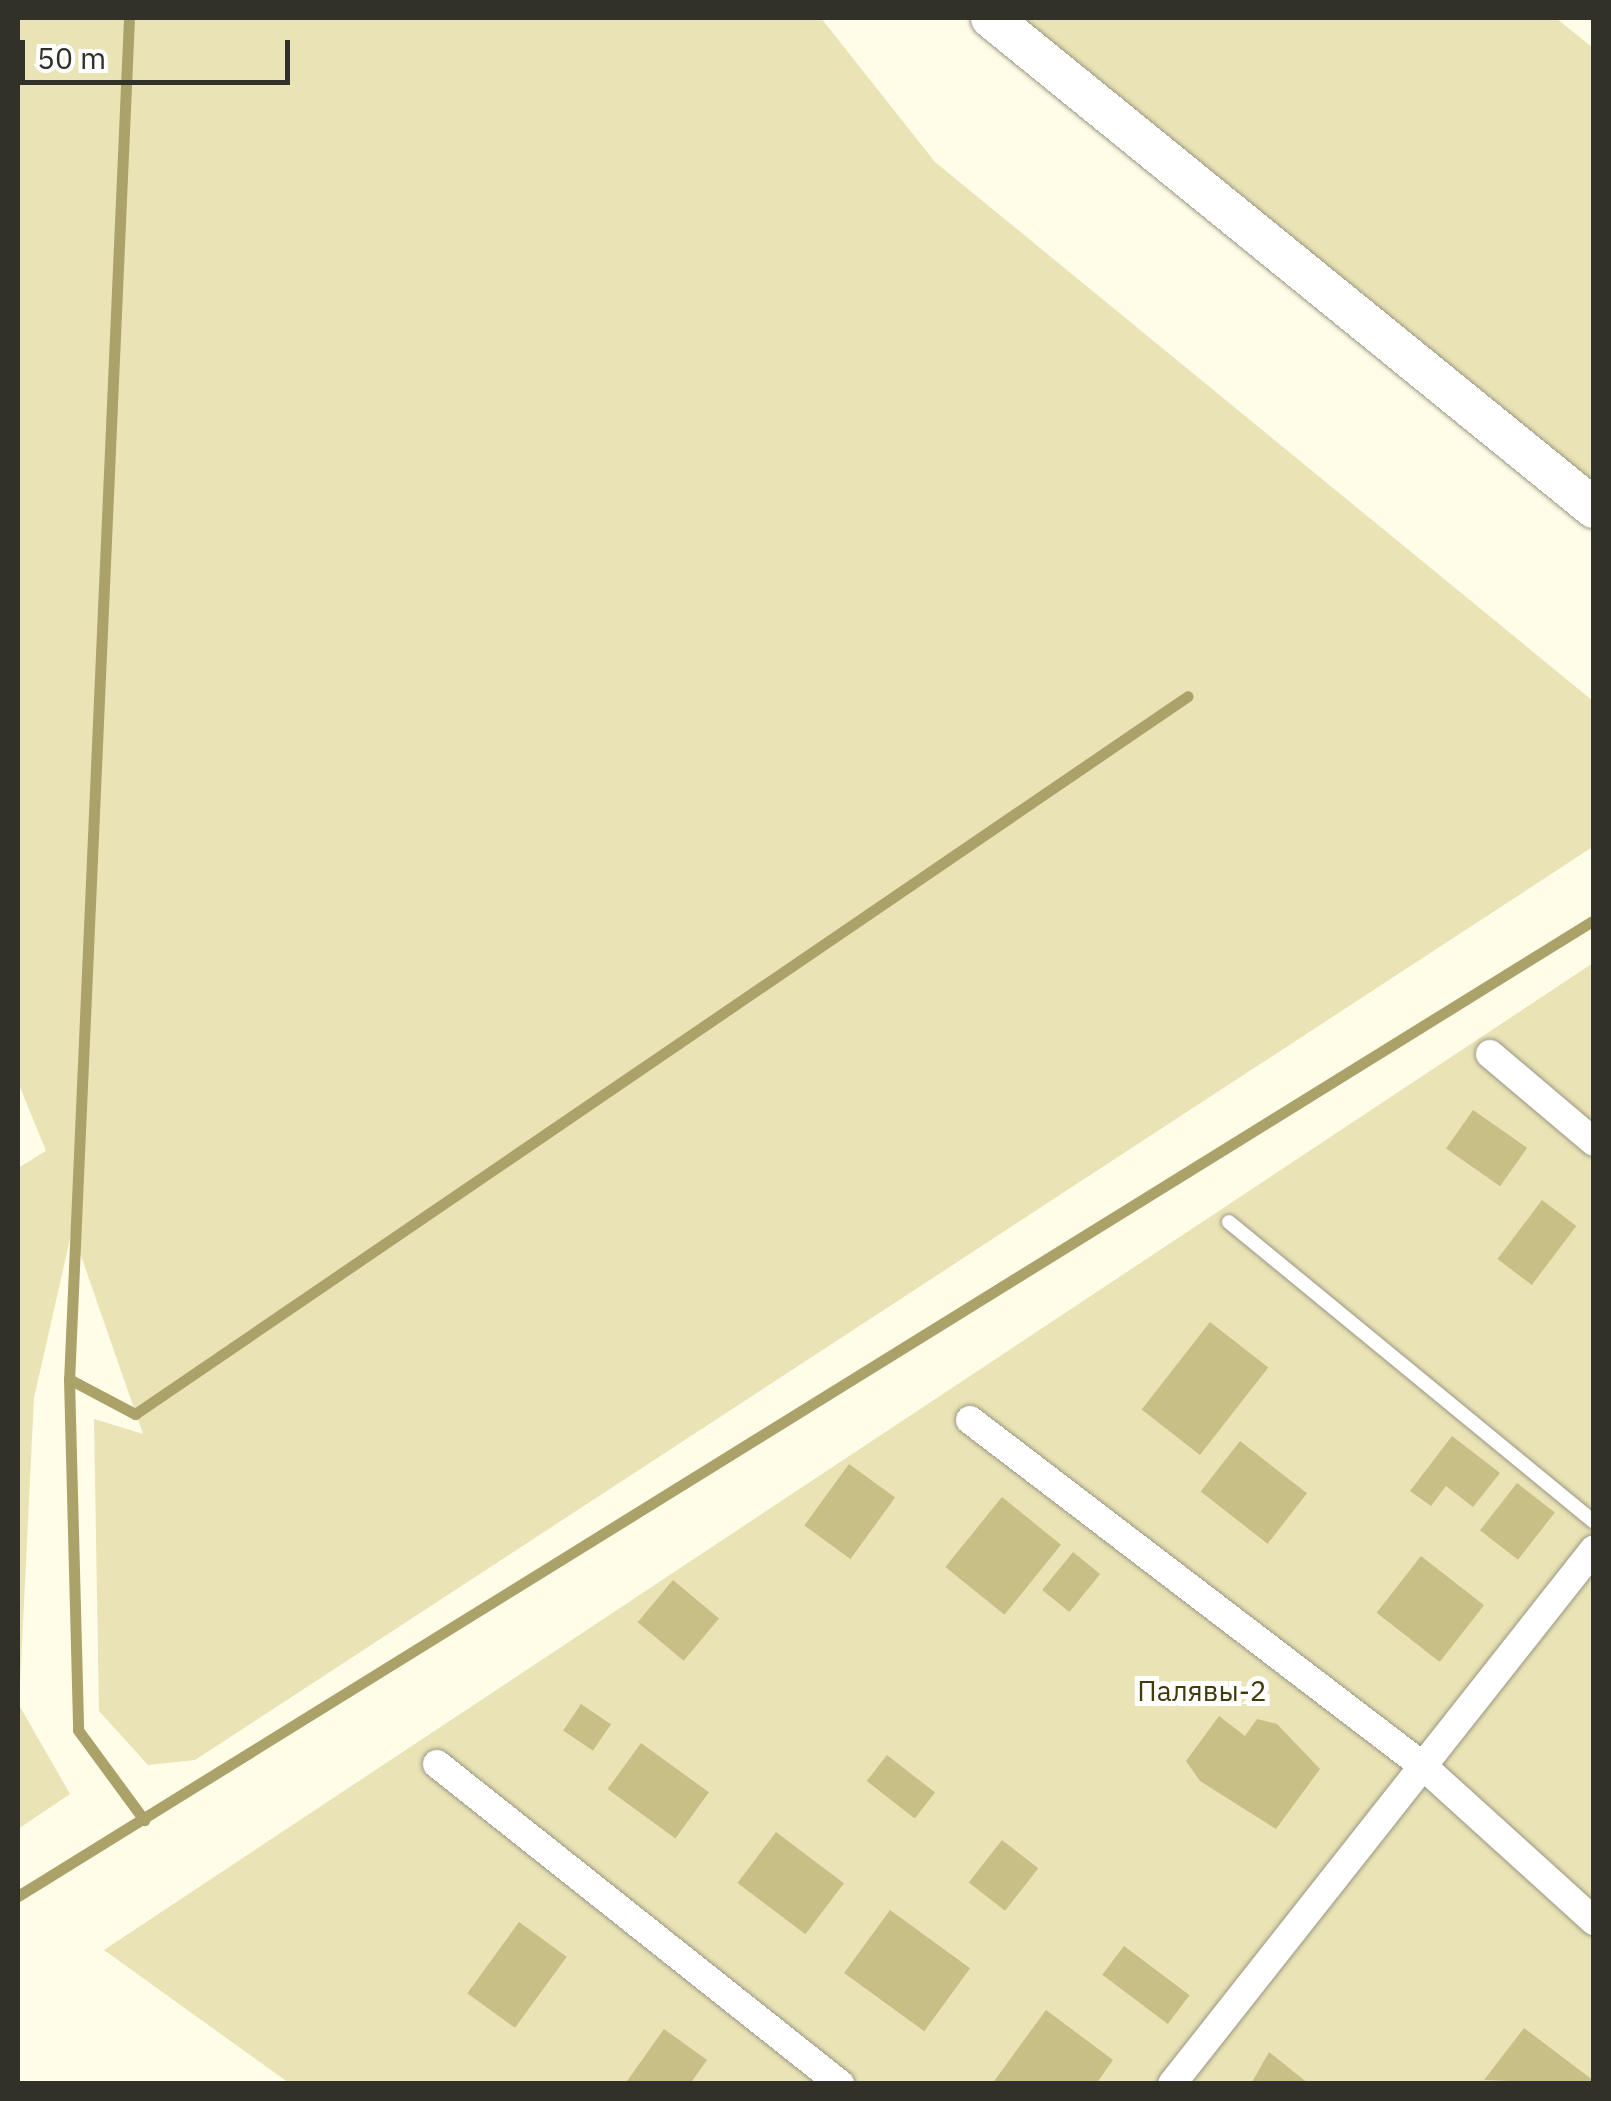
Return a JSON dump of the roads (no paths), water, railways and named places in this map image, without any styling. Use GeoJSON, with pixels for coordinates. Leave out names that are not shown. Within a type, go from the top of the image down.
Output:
{"type":"FeatureCollection","features":[{"type":"Feature","properties":{"kind":"main road"},"geometry":{"type":"LineString","coordinates":[[990,18],[1594,508]]}},
{"type":"Feature","properties":{"kind":"street"},"geometry":{"type":"LineString","coordinates":[[1490,1054],[1594,1142]]}},
{"type":"Feature","properties":{"kind":"street"},"geometry":{"type":"LineString","coordinates":[[970,1420],[1423,1766],[1594,1921]]}},
{"type":"Feature","properties":{"kind":"street"},"geometry":{"type":"LineString","coordinates":[[1172,2084],[1594,1549]]}},
{"type":"Feature","properties":{"kind":"street"},"geometry":{"type":"LineString","coordinates":[[438,1764],[840,2084]]}},
{"type":"Feature","properties":{"kind":"lane"},"geometry":{"type":"LineString","coordinates":[[1229,1222],[1594,1522]]}},
{"type":"Feature","properties":{"kind":"waterway"},"geometry":{"type":"LineString","coordinates":[[129,18],[69,1379],[78,1730],[144,1820]]}},
{"type":"Feature","properties":{"kind":"waterway"},"geometry":{"type":"LineString","coordinates":[[69,1379],[135,1414],[1188,696]]}},
{"type":"Feature","properties":{"kind":"waterway"},"geometry":{"type":"LineString","coordinates":[[18,1896],[1594,920]]}},
{"type":"Feature","properties":{"kind":"park label","name":"Палявы-2"},"geometry":{"type":"Point","coordinates":[1202,1691]}}]}
